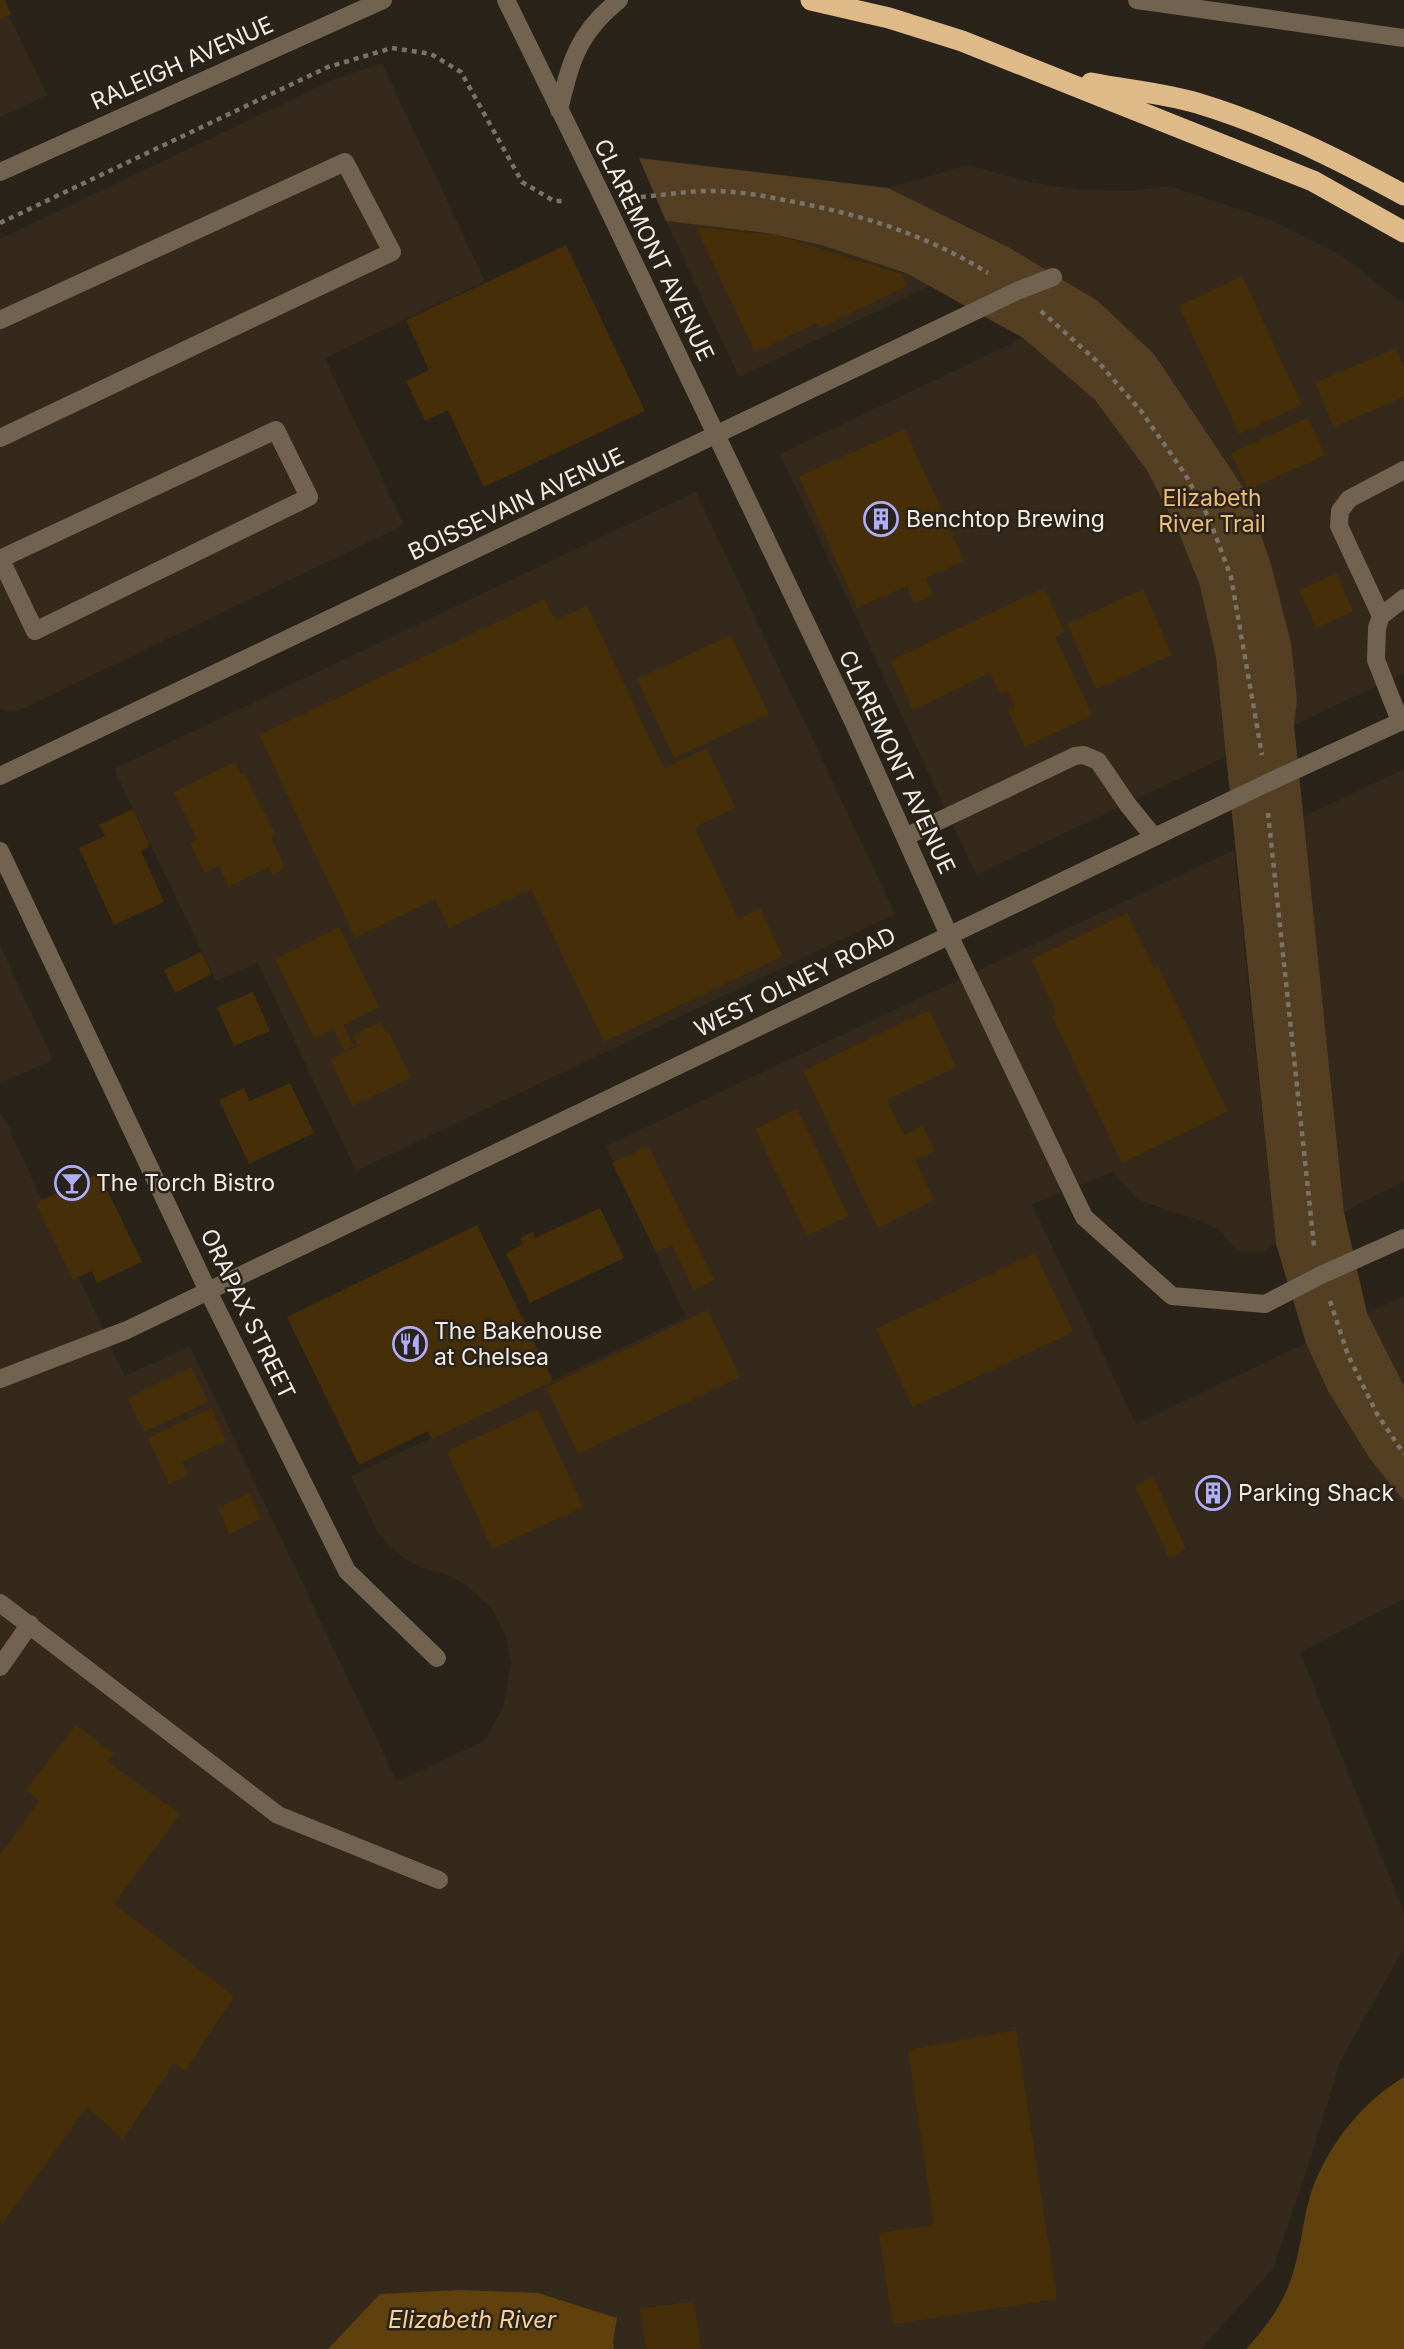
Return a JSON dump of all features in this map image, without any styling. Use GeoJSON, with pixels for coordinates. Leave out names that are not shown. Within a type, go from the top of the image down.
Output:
{"type":"FeatureCollection","features":[{"type":"Feature","properties":{"kind":"highway"},"geometry":{"type":"LineString","coordinates":[[811,0],[889,18],[962,41],[1313,181],[1404,232]]}},
{"type":"Feature","properties":{"kind":"highway"},"geometry":{"type":"LineString","coordinates":[[1044,75],[1195,103],[1264,126],[1404,195]]}},
{"type":"Feature","properties":{"kind":"street","name":"RALEIGH AVENUE"},"geometry":{"type":"LineString","coordinates":[[0,172],[383,0]]}},
{"type":"Feature","properties":{"kind":"street","name":"CLAREMONT AVENUE"},"geometry":{"type":"LineString","coordinates":[[506,0],[852,719],[949,935],[1084,1217],[1172,1296],[1265,1304],[1321,1275],[1404,1238]]}},
{"type":"Feature","properties":{"kind":"street"},"geometry":{"type":"LineString","coordinates":[[559,110],[576,51],[587,31],[618,0]]}},
{"type":"Feature","properties":{"kind":"street"},"geometry":{"type":"LineString","coordinates":[[1137,0],[1404,38]]}},
{"type":"Feature","properties":{"kind":"street"},"geometry":{"type":"LineString","coordinates":[[0,320],[345,162],[392,253],[0,438]]}},
{"type":"Feature","properties":{"kind":"street","name":"BOISSEVAIN AVENUE"},"geometry":{"type":"LineString","coordinates":[[0,776],[1017,291],[1053,277]]}},
{"type":"Feature","properties":{"kind":"street"},"geometry":{"type":"LineString","coordinates":[[276,430],[309,497],[35,631],[0,559],[276,430]]}},
{"type":"Feature","properties":{"kind":"street"},"geometry":{"type":"LineString","coordinates":[[1381,616],[1339,526],[1340,511],[1349,499],[1404,470]]}},
{"type":"Feature","properties":{"kind":"street"},"geometry":{"type":"LineString","coordinates":[[1402,720],[1376,660],[1377,628],[1381,616],[1404,598]]}},
{"type":"Feature","properties":{"kind":"street","name":"WEST OLNEY ROAD"},"geometry":{"type":"LineString","coordinates":[[0,1379],[127,1330],[1402,720]]}},
{"type":"Feature","properties":{"kind":"street"},"geometry":{"type":"LineString","coordinates":[[905,837],[1075,756],[1084,755],[1098,761],[1154,837]]}},
{"type":"Feature","properties":{"kind":"street","name":"ORAPAX STREET"},"geometry":{"type":"LineString","coordinates":[[0,851],[208,1291],[347,1571],[437,1658]]}},
{"type":"Feature","properties":{"kind":"street"},"geometry":{"type":"LineString","coordinates":[[0,1602],[278,1815],[439,1880]]}},
{"type":"Feature","properties":{"kind":"street"},"geometry":{"type":"LineString","coordinates":[[0,1667],[30,1624]]}},
{"type":"Feature","properties":{"kind":"path"},"geometry":{"type":"LineString","coordinates":[[0,223],[328,66],[392,48],[431,54],[461,72],[522,182],[554,201],[562,201]]}},
{"type":"Feature","properties":{"kind":"path"},"geometry":{"type":"LineString","coordinates":[[642,197],[710,191],[756,195],[831,208],[902,230],[964,258],[1017,291],[1099,363],[1141,411],[1185,474],[1209,518],[1231,578],[1261,737],[1312,1238],[1321,1275],[1348,1355],[1377,1414],[1404,1454]]}},
{"type":"Feature","properties":{"kind":"shaded area"},"geometry":{"type":"Polygon","coordinates":[[[0,0],[47,95],[0,117],[0,0]]]}},
{"type":"Feature","properties":{"kind":"shaded area"},"geometry":{"type":"Polygon","coordinates":[[[382,63],[485,281],[325,358],[404,525],[18,711],[0,709],[0,239],[335,79],[382,63]]]}},
{"type":"Feature","properties":{"kind":"shaded area"},"geometry":{"type":"Polygon","coordinates":[[[968,165],[1030,182],[1082,190],[1132,191],[1169,186],[1271,220],[1342,256],[1404,304],[1404,673],[1294,725],[1297,700],[1154,354],[1098,301],[1010,248],[888,188],[968,165]]]}},
{"type":"Feature","properties":{"kind":"shaded area"},"geometry":{"type":"Polygon","coordinates":[[[666,221],[767,233],[821,245],[906,273],[930,286],[739,377],[666,221]]]}},
{"type":"Feature","properties":{"kind":"shaded area"},"geometry":{"type":"Polygon","coordinates":[[[1023,338],[1095,400],[1146,469],[1176,526],[1200,586],[1216,658],[1227,756],[976,875],[780,454],[1023,338]]]}},
{"type":"Feature","properties":{"kind":"shaded area"},"geometry":{"type":"Polygon","coordinates":[[[696,492],[895,914],[356,1171],[258,963],[216,981],[114,769],[696,492]]]}},
{"type":"Feature","properties":{"kind":"shaded area"},"geometry":{"type":"Polygon","coordinates":[[[1404,769],[1404,1181],[1344,1212],[1303,817],[1404,769]]]}},
{"type":"Feature","properties":{"kind":"shaded area"},"geometry":{"type":"Polygon","coordinates":[[[1234,850],[1276,1244],[1262,1252],[1245,1253],[1235,1248],[1218,1229],[1137,1199],[1113,1172],[1032,1204],[1136,1424],[1306,1343],[1328,1391],[1370,1458],[1404,1501],[1404,1599],[1300,1652],[1404,1913],[1404,1948],[1340,2062],[1273,2269],[1201,2349],[0,2349],[0,1113],[12,1131],[10,1132],[125,1376],[190,1346],[397,1782],[484,1741],[503,1708],[511,1663],[506,1637],[493,1610],[466,1585],[445,1574],[422,1568],[402,1557],[388,1544],[378,1533],[351,1476],[686,1317],[606,1146],[1234,850]]]}},
{"type":"Feature","properties":{"kind":"shaded area"},"geometry":{"type":"Polygon","coordinates":[[[0,945],[53,1060],[0,1083],[0,945]]]}},
{"type":"Feature","properties":{"kind":"shaded area"},"geometry":{"type":"Polygon","coordinates":[[[1404,1296],[1404,1386],[1367,1313],[1404,1296]]]}},
{"type":"Feature","properties":{"kind":"green space","name":"Elizabeth River Trail"},"geometry":{"type":"Polygon","coordinates":[[[639,158],[888,188],[1010,248],[1098,301],[1154,354],[1246,492],[1271,564],[1291,643],[1297,700],[1294,725],[1344,1212],[1367,1313],[1404,1386],[1404,1501],[1370,1459],[1328,1391],[1306,1343],[1276,1244],[1216,658],[1200,586],[1176,526],[1146,469],[1095,400],[1023,338],[906,273],[821,245],[767,233],[666,221],[639,158]]]}},
{"type":"Feature","properties":{"kind":"water"},"geometry":{"type":"Polygon","coordinates":[[[1404,2077],[1404,2349],[1246,2349],[1271,2318],[1286,2291],[1297,2260],[1311,2193],[1326,2159],[1360,2112],[1404,2077]]]}},
{"type":"Feature","properties":{"kind":"water","name":"Elizabeth River"},"geometry":{"type":"Polygon","coordinates":[[[460,2290],[538,2293],[617,2318],[614,2349],[328,2349],[380,2294],[460,2290]]]}},
{"type":"Feature","properties":{"kind":"building"},"geometry":{"type":"Polygon","coordinates":[[[0,0],[5,0],[11,14],[0,19],[0,0]]]}},
{"type":"Feature","properties":{"kind":"building"},"geometry":{"type":"Polygon","coordinates":[[[696,227],[775,235],[902,274],[907,286],[820,328],[817,323],[755,352],[696,227]]]}},
{"type":"Feature","properties":{"kind":"building"},"geometry":{"type":"Polygon","coordinates":[[[566,245],[645,411],[484,487],[448,410],[425,421],[406,381],[429,370],[406,320],[566,245]]]}},
{"type":"Feature","properties":{"kind":"building"},"geometry":{"type":"Polygon","coordinates":[[[1242,276],[1302,405],[1239,434],[1179,306],[1242,276]]]}},
{"type":"Feature","properties":{"kind":"building"},"geometry":{"type":"Polygon","coordinates":[[[1396,348],[1404,367],[1404,397],[1334,427],[1315,383],[1396,348]]]}},
{"type":"Feature","properties":{"kind":"building"},"geometry":{"type":"Polygon","coordinates":[[[1308,418],[1325,455],[1248,490],[1231,453],[1308,418]]]}},
{"type":"Feature","properties":{"kind":"building","name":"Benchtop Brewing"},"geometry":{"type":"Polygon","coordinates":[[[905,429],[964,561],[926,578],[933,595],[914,603],[907,586],[857,608],[799,476],[905,429]]]}},
{"type":"Feature","properties":{"kind":"building"},"geometry":{"type":"Polygon","coordinates":[[[1337,573],[1353,612],[1316,628],[1299,590],[1337,573]]]}},
{"type":"Feature","properties":{"kind":"building"},"geometry":{"type":"Polygon","coordinates":[[[1044,588],[1065,632],[1055,636],[1092,715],[1025,747],[1008,710],[1015,707],[1007,691],[1000,694],[990,673],[913,710],[890,661],[1044,588]]]}},
{"type":"Feature","properties":{"kind":"building"},"geometry":{"type":"Polygon","coordinates":[[[1143,589],[1172,655],[1096,689],[1067,624],[1143,589]]]}},
{"type":"Feature","properties":{"kind":"building"},"geometry":{"type":"Polygon","coordinates":[[[545,599],[555,620],[587,606],[664,768],[707,748],[735,808],[695,827],[738,919],[760,908],[783,956],[604,1042],[531,889],[449,928],[435,899],[355,938],[259,735],[545,599]]]}},
{"type":"Feature","properties":{"kind":"building"},"geometry":{"type":"Polygon","coordinates":[[[731,635],[769,714],[674,758],[637,679],[731,635]]]}},
{"type":"Feature","properties":{"kind":"building"},"geometry":{"type":"Polygon","coordinates":[[[235,762],[241,774],[244,773],[275,834],[271,836],[285,869],[273,875],[269,867],[229,887],[219,865],[205,873],[190,843],[197,839],[174,792],[235,762]]]}},
{"type":"Feature","properties":{"kind":"building"},"geometry":{"type":"Polygon","coordinates":[[[133,809],[150,846],[141,851],[164,902],[114,925],[79,848],[105,836],[99,825],[133,809]]]}},
{"type":"Feature","properties":{"kind":"building"},"geometry":{"type":"Polygon","coordinates":[[[1127,913],[1154,968],[1158,966],[1228,1111],[1122,1163],[1052,1017],[1056,1012],[1031,960],[1127,913]]]}},
{"type":"Feature","properties":{"kind":"building"},"geometry":{"type":"Polygon","coordinates":[[[339,927],[379,1007],[343,1025],[354,1046],[344,1051],[333,1029],[314,1039],[275,959],[339,927]]]}},
{"type":"Feature","properties":{"kind":"building"},"geometry":{"type":"Polygon","coordinates":[[[201,952],[212,974],[175,993],[164,970],[201,952]]]}},
{"type":"Feature","properties":{"kind":"building"},"geometry":{"type":"Polygon","coordinates":[[[253,992],[270,1031],[234,1046],[217,1007],[253,992]]]}},
{"type":"Feature","properties":{"kind":"building"},"geometry":{"type":"Polygon","coordinates":[[[929,1010],[956,1067],[887,1100],[904,1135],[923,1126],[934,1151],[915,1160],[934,1200],[878,1228],[803,1071],[929,1010]]]}},
{"type":"Feature","properties":{"kind":"building"},"geometry":{"type":"Polygon","coordinates":[[[381,1022],[386,1033],[389,1032],[411,1078],[352,1106],[330,1059],[358,1046],[353,1035],[381,1022]]]}},
{"type":"Feature","properties":{"kind":"building"},"geometry":{"type":"Polygon","coordinates":[[[290,1083],[314,1133],[249,1164],[219,1100],[244,1088],[250,1101],[290,1083]]]}},
{"type":"Feature","properties":{"kind":"building"},"geometry":{"type":"Polygon","coordinates":[[[797,1109],[849,1216],[807,1236],[755,1129],[797,1109]]]}},
{"type":"Feature","properties":{"kind":"building"},"geometry":{"type":"Polygon","coordinates":[[[648,1146],[714,1280],[694,1290],[672,1245],[656,1252],[612,1163],[648,1146]]]}},
{"type":"Feature","properties":{"kind":"building"},"geometry":{"type":"Polygon","coordinates":[[[99,1173],[142,1262],[97,1283],[92,1271],[73,1280],[36,1203],[99,1173]]]}},
{"type":"Feature","properties":{"kind":"building"},"geometry":{"type":"Polygon","coordinates":[[[600,1208],[624,1258],[530,1303],[506,1253],[523,1244],[520,1238],[533,1232],[535,1238],[600,1208]]]}},
{"type":"Feature","properties":{"kind":"building"},"geometry":{"type":"Polygon","coordinates":[[[477,1225],[553,1381],[432,1439],[428,1431],[359,1465],[287,1317],[477,1225]]]}},
{"type":"Feature","properties":{"kind":"building"},"geometry":{"type":"Polygon","coordinates":[[[1035,1253],[1073,1332],[913,1407],[876,1329],[1035,1253]]]}},
{"type":"Feature","properties":{"kind":"building"},"geometry":{"type":"Polygon","coordinates":[[[708,1310],[740,1377],[578,1454],[546,1387],[708,1310]]]}},
{"type":"Feature","properties":{"kind":"building"},"geometry":{"type":"Polygon","coordinates":[[[191,1367],[208,1402],[144,1432],[128,1398],[191,1367]]]}},
{"type":"Feature","properties":{"kind":"building"},"geometry":{"type":"Polygon","coordinates":[[[211,1408],[226,1441],[182,1462],[188,1475],[169,1484],[148,1438],[211,1408]]]}},
{"type":"Feature","properties":{"kind":"building"},"geometry":{"type":"Polygon","coordinates":[[[538,1409],[583,1507],[492,1549],[447,1451],[538,1409]]]}},
{"type":"Feature","properties":{"kind":"building"},"geometry":{"type":"Polygon","coordinates":[[[1153,1476],[1186,1549],[1169,1558],[1135,1486],[1153,1476]]]}},
{"type":"Feature","properties":{"kind":"building"},"geometry":{"type":"Polygon","coordinates":[[[249,1493],[261,1519],[229,1534],[218,1508],[249,1493]]]}},
{"type":"Feature","properties":{"kind":"building"},"geometry":{"type":"Polygon","coordinates":[[[76,1725],[115,1754],[107,1761],[180,1814],[114,1904],[234,1996],[185,2072],[175,2063],[123,2139],[87,2107],[2,2224],[0,1855],[39,1801],[26,1790],[76,1725]]]}},
{"type":"Feature","properties":{"kind":"building"},"geometry":{"type":"Polygon","coordinates":[[[1016,2030],[1057,2299],[893,2324],[879,2233],[934,2225],[908,2050],[1016,2030]]]}},
{"type":"Feature","properties":{"kind":"building"},"geometry":{"type":"Polygon","coordinates":[[[694,2301],[701,2349],[646,2349],[640,2309],[694,2301]]]}},
{"type":"Feature","properties":{"kind":"place","name":"Benchtop Brewing"},"geometry":{"type":"Point","coordinates":[881,519]}},
{"type":"Feature","properties":{"kind":"place","name":"The Torch Bistro"},"geometry":{"type":"Point","coordinates":[72,1183]}},
{"type":"Feature","properties":{"kind":"place","name":"The Bakehouse at Chelsea"},"geometry":{"type":"Point","coordinates":[410,1344]}},
{"type":"Feature","properties":{"kind":"place","name":"Parking Shack"},"geometry":{"type":"Point","coordinates":[1213,1493]}}]}
